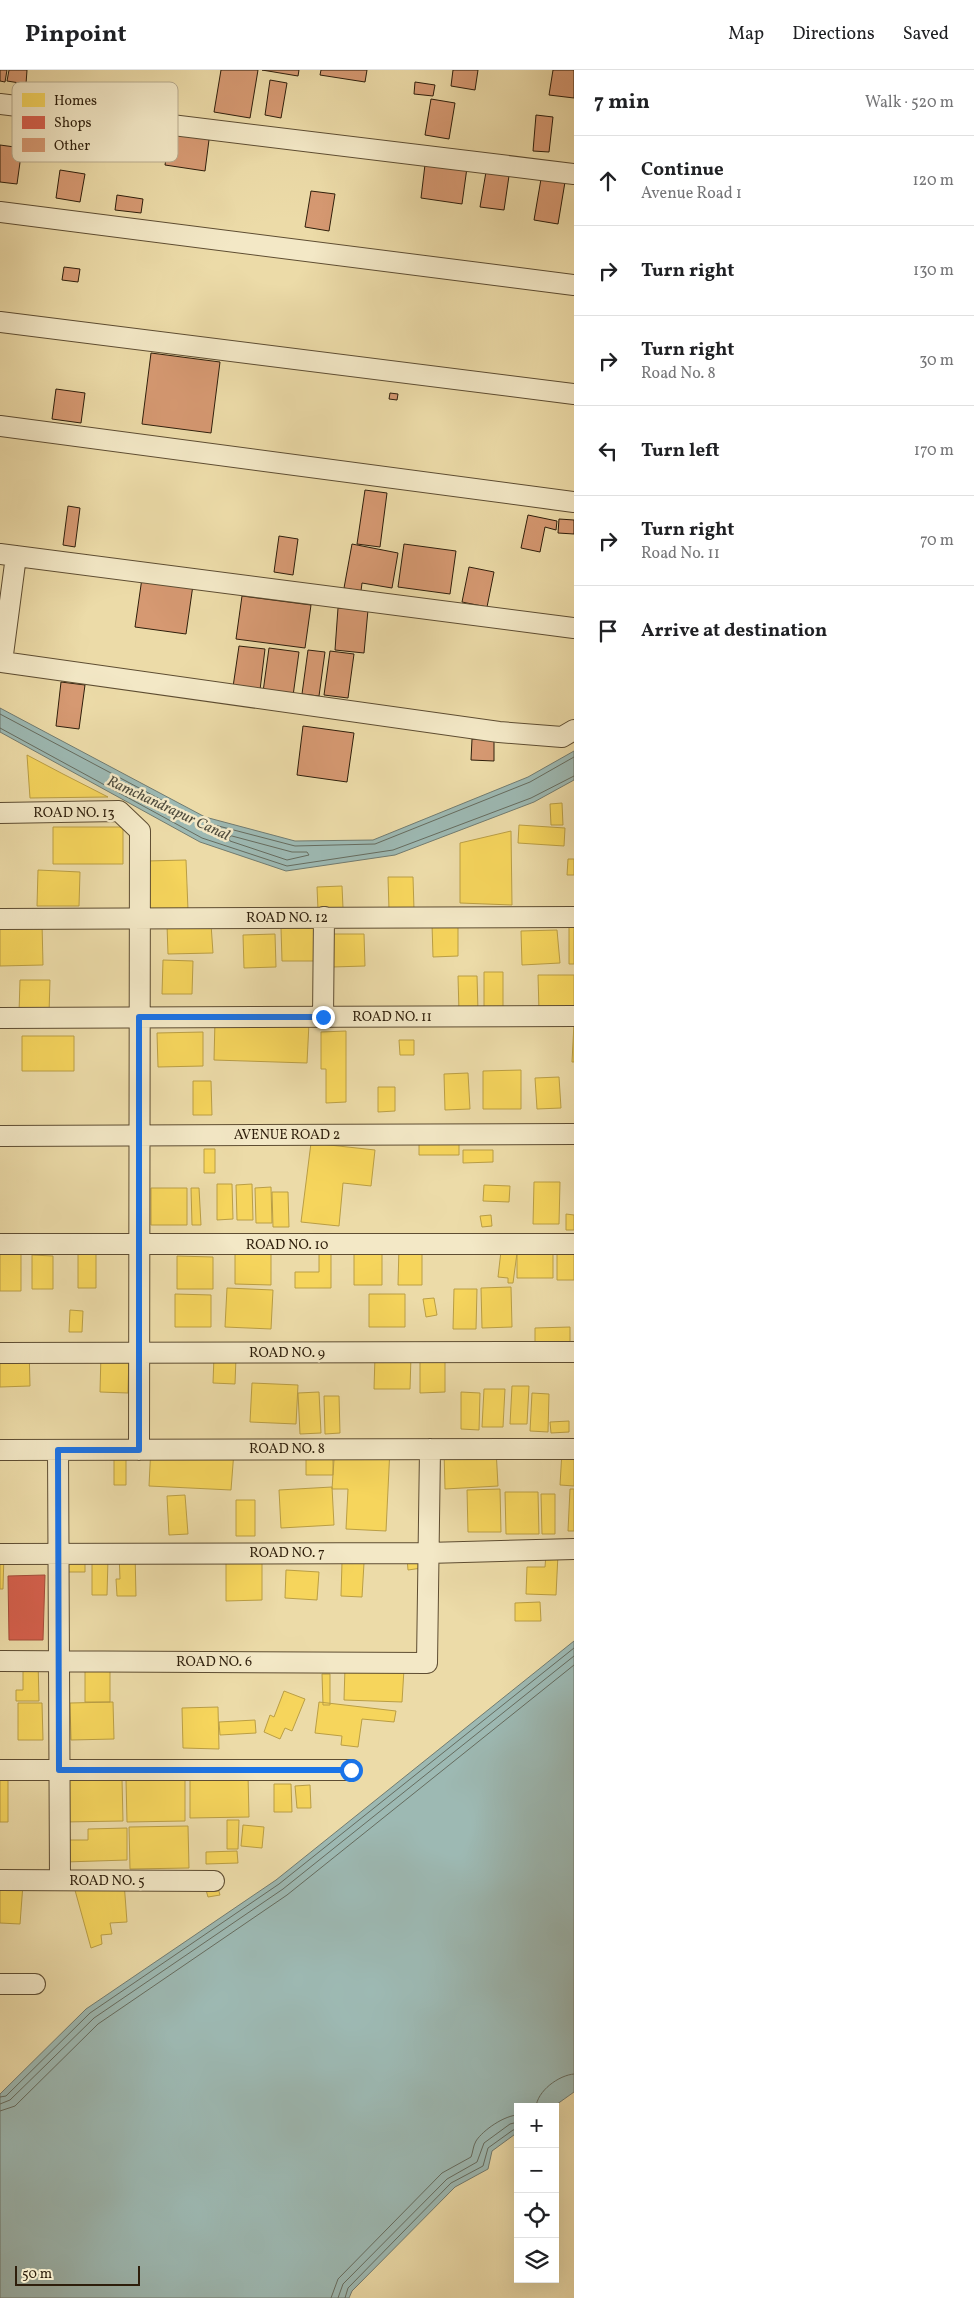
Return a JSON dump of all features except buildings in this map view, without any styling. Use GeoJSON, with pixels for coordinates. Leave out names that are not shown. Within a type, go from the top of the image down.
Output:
{"type":"FeatureCollection","features":[{"type":"Feature","properties":{"kind":"street"},"geometry":{"type":"LineString","coordinates":[[178,126],[574,174]]}},
{"type":"Feature","properties":{"kind":"street"},"geometry":{"type":"LineString","coordinates":[[0,212],[574,285]]}},
{"type":"Feature","properties":{"kind":"street"},"geometry":{"type":"LineString","coordinates":[[0,322],[574,394]]}},
{"type":"Feature","properties":{"kind":"street"},"geometry":{"type":"LineString","coordinates":[[0,426],[574,502]]}},
{"type":"Feature","properties":{"kind":"street"},"geometry":{"type":"LineString","coordinates":[[574,628],[8,555],[2,662],[499,732],[562,737],[574,730]]}},
{"type":"Feature","properties":{"kind":"street","name":"ROAD NO. 13"},"geometry":{"type":"LineString","coordinates":[[0,813],[119,811],[140,832],[139,918]]}},
{"type":"Feature","properties":{"kind":"street","name":"ROAD NO. 12"},"geometry":{"type":"LineString","coordinates":[[0,919],[574,917]]}},
{"type":"Feature","properties":{"kind":"street"},"geometry":{"type":"LineString","coordinates":[[139,918],[139,1450]]}},
{"type":"Feature","properties":{"kind":"street"},"geometry":{"type":"LineString","coordinates":[[323,1017],[324,918]]}},
{"type":"Feature","properties":{"kind":"street","name":"ROAD NO. 11"},"geometry":{"type":"LineString","coordinates":[[0,1018],[574,1016]]}},
{"type":"Feature","properties":{"kind":"street","name":"AVENUE ROAD 2"},"geometry":{"type":"LineString","coordinates":[[0,1136],[574,1134]]}},
{"type":"Feature","properties":{"kind":"street","name":"ROAD NO. 10"},"geometry":{"type":"LineString","coordinates":[[0,1244],[574,1244]]}},
{"type":"Feature","properties":{"kind":"street","name":"ROAD NO. 9"},"geometry":{"type":"LineString","coordinates":[[0,1353],[574,1352]]}},
{"type":"Feature","properties":{"kind":"street"},"geometry":{"type":"LineString","coordinates":[[427,1553],[430,1449]]}},
{"type":"Feature","properties":{"kind":"street","name":"ROAD NO. 8"},"geometry":{"type":"LineString","coordinates":[[0,1450],[574,1449]]}},
{"type":"Feature","properties":{"kind":"street"},"geometry":{"type":"LineString","coordinates":[[58,1450],[60,1880]]}},
{"type":"Feature","properties":{"kind":"street","name":"ROAD NO. 7"},"geometry":{"type":"LineString","coordinates":[[0,1554],[427,1553],[574,1549]]}},
{"type":"Feature","properties":{"kind":"street","name":"ROAD NO. 6"},"geometry":{"type":"LineString","coordinates":[[0,1661],[428,1663],[427,1553]]}},
{"type":"Feature","properties":{"kind":"street"},"geometry":{"type":"LineString","coordinates":[[0,1770],[351,1770]]}},
{"type":"Feature","properties":{"kind":"street","name":"ROAD NO. 5"},"geometry":{"type":"LineString","coordinates":[[0,1880],[214,1881]]}},
{"type":"Feature","properties":{"kind":"street"},"geometry":{"type":"LineString","coordinates":[[0,1984],[35,1984]]}},
{"type":"Feature","properties":{"kind":"water","name":"Ramchandrapur Canal"},"geometry":{"type":"Polygon","coordinates":[[[0,708],[205,817],[295,841],[373,840],[528,777],[574,751],[574,780],[534,802],[395,855],[286,871],[200,842],[0,732],[0,708]]]}},
{"type":"Feature","properties":{"kind":"water"},"geometry":{"type":"Polygon","coordinates":[[[574,1641],[574,2092],[559,2103],[514,2103],[514,2135],[492,2151],[488,2169],[455,2187],[352,2291],[349,2298],[0,2298],[0,2094],[86,2009],[276,1880],[574,1641]]]}},
{"type":"Feature","properties":{"kind":"route"},"geometry":{"type":"LineString","coordinates":[[323,1017],[139,1017],[139,1450],[58,1450],[59,1770],[351,1770]]}}]}
